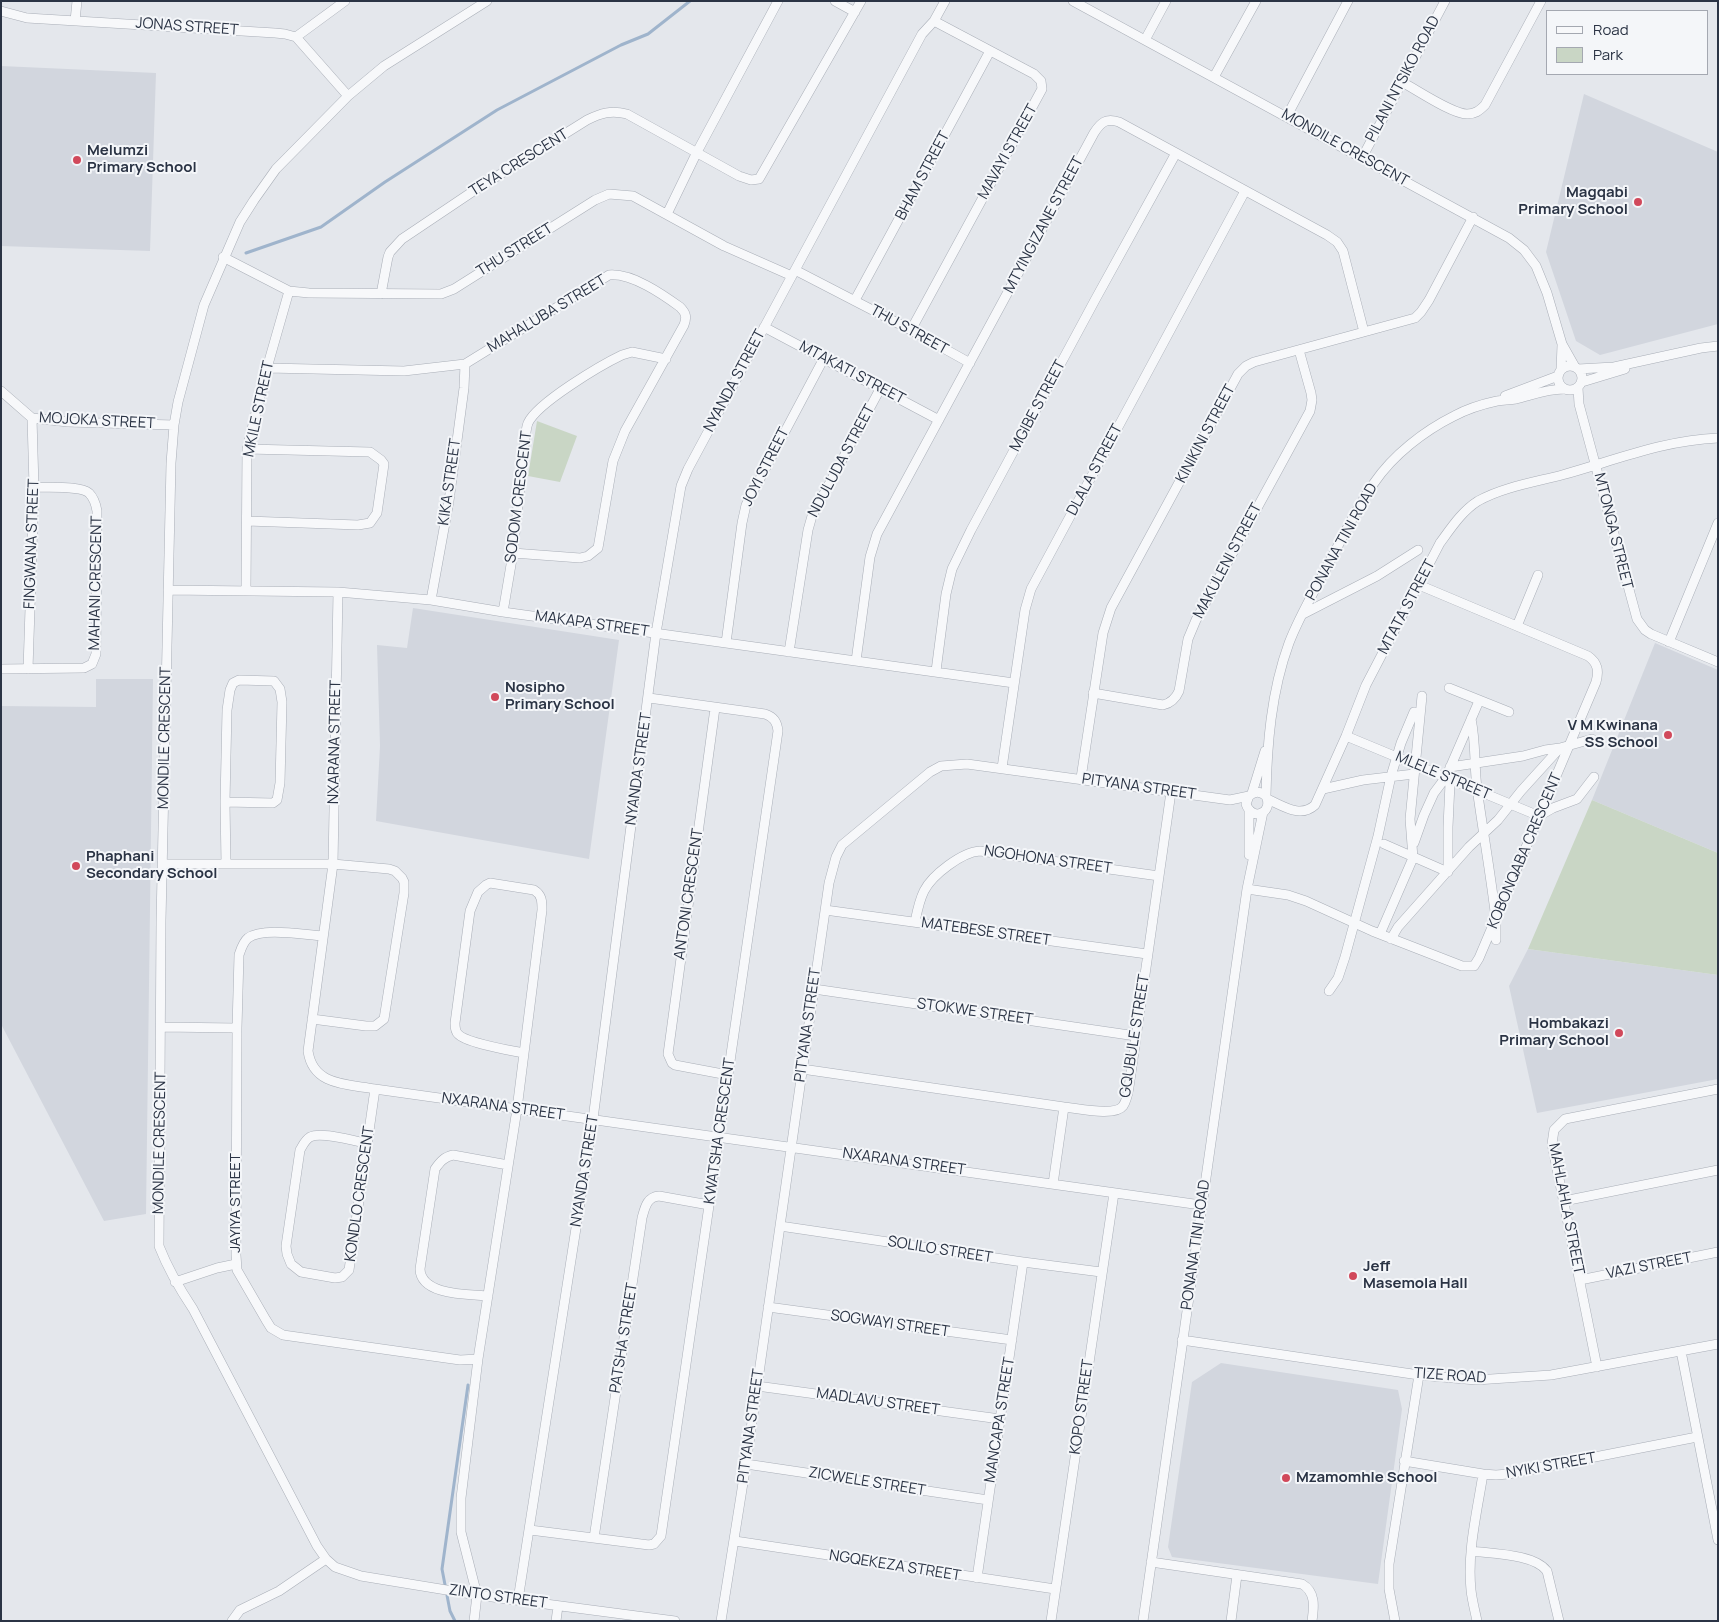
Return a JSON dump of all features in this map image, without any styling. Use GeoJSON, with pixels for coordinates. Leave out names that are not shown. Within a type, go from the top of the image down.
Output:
{"type":"FeatureCollection","features":[{"type":"Feature","properties":{"kind":"street"},"geometry":{"type":"LineString","coordinates":[[75,21],[76,1]]}},
{"type":"Feature","properties":{"kind":"street"},"geometry":{"type":"LineString","coordinates":[[345,1],[296,37],[348,96]]}},
{"type":"Feature","properties":{"kind":"street","name":"MONDILE CRESCENT"},"geometry":{"type":"LineString","coordinates":[[326,1559],[317,1546],[193,1309],[175,1282],[165,1263],[160,1246],[161,921],[171,463],[174,425],[178,402],[204,305],[223,257],[240,222],[276,169],[348,96],[384,66],[486,1]]}},
{"type":"Feature","properties":{"kind":"street"},"geometry":{"type":"LineString","coordinates":[[667,214],[697,152],[778,1]]}},
{"type":"Feature","properties":{"kind":"street"},"geometry":{"type":"LineString","coordinates":[[835,1],[855,12]]}},
{"type":"Feature","properties":{"kind":"street","name":"TEYA CRESCENT"},"geometry":{"type":"LineString","coordinates":[[381,294],[385,266],[390,252],[402,239],[475,190],[595,116],[611,112],[627,114],[744,178],[759,179],[861,1]]}},
{"type":"Feature","properties":{"kind":"street","name":"NYANDA STREET"},"geometry":{"type":"LineString","coordinates":[[518,1600],[593,1119],[656,633],[684,476],[922,34],[934,21],[945,1]]}},
{"type":"Feature","properties":{"kind":"street","name":"MONDILE CRESCENT"},"geometry":{"type":"LineString","coordinates":[[1074,1],[1088,5],[1145,40],[1509,238],[1524,250],[1536,266],[1548,293],[1562,344],[1577,368]]}},
{"type":"Feature","properties":{"kind":"street"},"geometry":{"type":"LineString","coordinates":[[1145,40],[1166,1]]}},
{"type":"Feature","properties":{"kind":"street"},"geometry":{"type":"LineString","coordinates":[[1214,77],[1256,1]]}},
{"type":"Feature","properties":{"kind":"street"},"geometry":{"type":"LineString","coordinates":[[1286,116],[1348,1]]}},
{"type":"Feature","properties":{"kind":"street","name":"PILANI NTSIKO ROAD"},"geometry":{"type":"LineString","coordinates":[[1362,158],[1445,1]]}},
{"type":"Feature","properties":{"kind":"street"},"geometry":{"type":"LineString","coordinates":[[1402,82],[1454,111],[1465,114],[1476,113],[1485,106],[1541,1]]}},
{"type":"Feature","properties":{"kind":"street","name":"JONAS STREET"},"geometry":{"type":"LineString","coordinates":[[1,10],[27,18],[275,33],[296,37]]}},
{"type":"Feature","properties":{"kind":"street","name":"MAVAYI STREET"},"geometry":{"type":"LineString","coordinates":[[911,330],[1042,89],[1041,82],[1034,74],[934,21]]}},
{"type":"Feature","properties":{"kind":"street","name":"BHAM STREET"},"geometry":{"type":"LineString","coordinates":[[855,300],[990,51]]}},
{"type":"Feature","properties":{"kind":"street","name":"MTYINGIZANE STREET"},"geometry":{"type":"LineString","coordinates":[[856,660],[870,557],[875,540],[1094,133],[1102,122],[1109,120],[1119,122],[1327,235],[1336,242],[1343,251],[1364,332]]}},
{"type":"Feature","properties":{"kind":"street","name":"MGIBE STREET"},"geometry":{"type":"LineString","coordinates":[[936,671],[946,594],[952,569],[1090,308],[1176,153]]}},
{"type":"Feature","properties":{"kind":"street","name":"DLALA STREET"},"geometry":{"type":"LineString","coordinates":[[1002,768],[1025,610],[1031,589],[1246,192]]}},
{"type":"Feature","properties":{"kind":"street","name":"THU STREET"},"geometry":{"type":"LineString","coordinates":[[223,257],[289,291],[309,293],[435,294],[454,289],[589,204],[609,194],[633,196],[724,246],[794,273],[855,300],[970,363]]}},
{"type":"Feature","properties":{"kind":"street","name":"KINIKINI STREET"},"geometry":{"type":"LineString","coordinates":[[1080,778],[1103,633],[1111,608],[1238,374],[1246,366],[1254,362],[1408,321],[1421,312],[1473,217]]}},
{"type":"Feature","properties":{"kind":"street","name":"MAHALUBA STREET"},"geometry":{"type":"LineString","coordinates":[[267,368],[404,370],[465,364],[598,280],[609,275],[617,274],[631,279],[680,307],[686,314],[684,325],[617,447],[610,474],[598,548],[588,556],[580,558],[512,553]]}},
{"type":"Feature","properties":{"kind":"street","name":"MKILE STREET"},"geometry":{"type":"LineString","coordinates":[[246,590],[247,449],[289,291]]}},
{"type":"Feature","properties":{"kind":"street","name":"MTAKATI STREET"},"geometry":{"type":"LineString","coordinates":[[764,327],[939,420]]}},
{"type":"Feature","properties":{"kind":"street","name":"MONDILE CRESCENT"},"geometry":{"type":"LineString","coordinates":[[1560,373],[1562,344]]}},
{"type":"Feature","properties":{"kind":"street","name":"PONANA TINI ROAD"},"geometry":{"type":"LineString","coordinates":[[1266,797],[1268,743],[1275,695],[1283,660],[1302,614],[1356,513],[1374,483],[1387,467],[1421,436],[1455,416],[1496,402],[1560,373],[1568,366],[1595,369],[1631,364],[1718,346]]}},
{"type":"Feature","properties":{"kind":"street","name":"MAKULENI STREET"},"geometry":{"type":"LineString","coordinates":[[1093,693],[1163,705],[1168,704],[1177,696],[1188,639],[1196,620],[1310,411],[1311,392],[1299,350]]}},
{"type":"Feature","properties":{"kind":"street","name":"SODOM CRESCENT"},"geometry":{"type":"LineString","coordinates":[[503,612],[512,553],[525,438],[531,418],[550,399],[622,355],[632,352],[666,360]]}},
{"type":"Feature","properties":{"kind":"street","name":"JOYI STREET"},"geometry":{"type":"LineString","coordinates":[[726,643],[746,505],[824,358]]}},
{"type":"Feature","properties":{"kind":"street","name":"KIKA STREET"},"geometry":{"type":"LineString","coordinates":[[431,600],[450,492],[464,388],[465,364]]}},
{"type":"Feature","properties":{"kind":"street","name":"PONANA TINI ROAD"},"geometry":{"type":"LineString","coordinates":[[1496,402],[1516,399],[1548,390],[1573,388],[1624,370],[1631,364]]}},
{"type":"Feature","properties":{"kind":"street"},"geometry":{"type":"LineString","coordinates":[[1560,373],[1558,381],[1573,388],[1582,375],[1577,368]]}},
{"type":"Feature","properties":{"kind":"street","name":"MTONGA STREET"},"geometry":{"type":"LineString","coordinates":[[1573,388],[1596,465],[1637,619],[1644,630],[1718,662]]}},
{"type":"Feature","properties":{"kind":"street","name":"NDULUDA STREET"},"geometry":{"type":"LineString","coordinates":[[789,652],[808,530],[812,516],[880,389]]}},
{"type":"Feature","properties":{"kind":"street","name":"MOJOKA STREET"},"geometry":{"type":"LineString","coordinates":[[1,391],[32,418],[68,422],[174,425]]}},
{"type":"Feature","properties":{"kind":"street","name":"FINGWANA STREET"},"geometry":{"type":"LineString","coordinates":[[28,669],[34,488],[32,418]]}},
{"type":"Feature","properties":{"kind":"street","name":"MTATA STREET"},"geometry":{"type":"LineString","coordinates":[[1266,797],[1283,808],[1299,811],[1308,810],[1315,805],[1375,667],[1440,544],[1453,525],[1476,502],[1505,490],[1669,444],[1718,438]]}},
{"type":"Feature","properties":{"kind":"street"},"geometry":{"type":"LineString","coordinates":[[247,449],[370,452],[382,460],[384,464],[377,513],[370,523],[358,525],[247,521]]}},
{"type":"Feature","properties":{"kind":"street","name":"MAHANI CRESCENT"},"geometry":{"type":"LineString","coordinates":[[1,669],[84,668],[92,664],[97,648],[97,511],[95,502],[90,495],[80,489],[34,488]]}},
{"type":"Feature","properties":{"kind":"street"},"geometry":{"type":"LineString","coordinates":[[1669,642],[1718,523]]}},
{"type":"Feature","properties":{"kind":"street"},"geometry":{"type":"LineString","coordinates":[[1302,614],[1378,576],[1418,550]]}},
{"type":"Feature","properties":{"kind":"street"},"geometry":{"type":"LineString","coordinates":[[1517,626],[1538,575]]}},
{"type":"Feature","properties":{"kind":"street","name":"KOBONQABA CRESCENT"},"geometry":{"type":"LineString","coordinates":[[1247,889],[1296,897],[1325,908],[1380,934],[1458,965],[1471,967],[1479,958],[1539,816],[1565,747],[1596,682],[1597,664],[1588,656],[1419,585]]}},
{"type":"Feature","properties":{"kind":"street","name":"MAKAPA STREET"},"geometry":{"type":"LineString","coordinates":[[168,590],[338,592],[431,600],[503,612],[1014,683]]}},
{"type":"Feature","properties":{"kind":"street","name":"NXARANA STREET"},"geometry":{"type":"LineString","coordinates":[[338,592],[333,864],[308,1051],[312,1065],[318,1074],[330,1081],[375,1089],[1201,1205]]}},
{"type":"Feature","properties":{"kind":"street"},"geometry":{"type":"LineString","coordinates":[[225,802],[273,803],[277,800],[280,783],[282,702],[280,689],[274,681],[238,680],[230,690],[227,710],[225,802],[226,864]]}},
{"type":"Feature","properties":{"kind":"street"},"geometry":{"type":"LineString","coordinates":[[1449,688],[1508,712]]}},
{"type":"Feature","properties":{"kind":"street"},"geometry":{"type":"LineString","coordinates":[[1412,853],[1410,819],[1422,696]]}},
{"type":"Feature","properties":{"kind":"street","name":"KWATSHA CRESCENT"},"geometry":{"type":"LineString","coordinates":[[530,1530],[649,1545],[654,1544],[661,1536],[778,731],[777,724],[770,716],[648,698]]}},
{"type":"Feature","properties":{"kind":"street"},"geometry":{"type":"LineString","coordinates":[[1445,872],[1450,783],[1448,777],[1450,767],[1479,700]]}},
{"type":"Feature","properties":{"kind":"street","name":"ANTONI CRESCENT"},"geometry":{"type":"LineString","coordinates":[[715,708],[668,1046],[668,1058],[672,1063],[687,1068],[728,1075]]}},
{"type":"Feature","properties":{"kind":"street"},"geometry":{"type":"LineString","coordinates":[[1329,991],[1338,978],[1378,836],[1391,776],[1414,712]]}},
{"type":"Feature","properties":{"kind":"street"},"geometry":{"type":"LineString","coordinates":[[1471,719],[1474,734],[1474,763],[1496,920],[1496,940]]}},
{"type":"Feature","properties":{"kind":"street","name":"MLELE STREET"},"geometry":{"type":"LineString","coordinates":[[1346,736],[1539,816]]}},
{"type":"Feature","properties":{"kind":"street"},"geometry":{"type":"LineString","coordinates":[[1450,767],[1524,756],[1592,739]]}},
{"type":"Feature","properties":{"kind":"street","name":"PONANA TINI ROAD"},"geometry":{"type":"LineString","coordinates":[[1250,795],[1268,743]]}},
{"type":"Feature","properties":{"kind":"street"},"geometry":{"type":"LineString","coordinates":[[1391,938],[1398,926],[1445,872],[1498,820],[1521,791],[1565,747]]}},
{"type":"Feature","properties":{"kind":"street","name":"PITYANA STREET"},"geometry":{"type":"LineString","coordinates":[[722,1621],[831,869],[842,845],[920,779],[941,766],[952,764],[967,764],[1080,778],[1230,800],[1248,809]]}},
{"type":"Feature","properties":{"kind":"street"},"geometry":{"type":"LineString","coordinates":[[1323,789],[1391,776],[1414,774]]}},
{"type":"Feature","properties":{"kind":"street"},"geometry":{"type":"LineString","coordinates":[[1380,934],[1412,853],[1417,830],[1434,793],[1448,777]]}},
{"type":"Feature","properties":{"kind":"street"},"geometry":{"type":"LineString","coordinates":[[1539,816],[1553,808],[1577,799],[1594,777]]}},
{"type":"Feature","properties":{"kind":"street","name":"GQUBULE STREET"},"geometry":{"type":"LineString","coordinates":[[802,1069],[1064,1107],[1107,1111],[1120,1109],[1127,1098],[1171,792]]}},
{"type":"Feature","properties":{"kind":"street"},"geometry":{"type":"LineString","coordinates":[[1259,792],[1266,797],[1267,807],[1264,812],[1255,814],[1248,809],[1246,804],[1250,795],[1259,792]]}},
{"type":"Feature","properties":{"kind":"street","name":"PITYANA STREET"},"geometry":{"type":"LineString","coordinates":[[1230,800],[1250,795]]}},
{"type":"Feature","properties":{"kind":"street","name":"MTATA STREET"},"geometry":{"type":"LineString","coordinates":[[1264,812],[1283,808]]}},
{"type":"Feature","properties":{"kind":"street","name":"PONANA TINI ROAD"},"geometry":{"type":"LineString","coordinates":[[1248,809],[1250,870]]}},
{"type":"Feature","properties":{"kind":"street","name":"PONANA TINI ROAD"},"geometry":{"type":"LineString","coordinates":[[1142,1621],[1247,889],[1264,812]]}},
{"type":"Feature","properties":{"kind":"street"},"geometry":{"type":"LineString","coordinates":[[1384,844],[1412,853],[1445,872]]}},
{"type":"Feature","properties":{"kind":"street","name":"NGOHONA STREET"},"geometry":{"type":"LineString","coordinates":[[915,922],[922,896],[929,884],[957,859],[971,851],[980,850],[1159,876]]}},
{"type":"Feature","properties":{"kind":"street"},"geometry":{"type":"LineString","coordinates":[[163,864],[333,864],[395,871],[404,882],[404,894],[386,1011],[382,1022],[375,1026],[366,1026],[312,1019]]}},
{"type":"Feature","properties":{"kind":"street"},"geometry":{"type":"LineString","coordinates":[[474,1621],[477,1595],[463,1546],[460,1518],[478,1359],[516,1109],[542,910],[542,899],[538,892],[528,888],[490,884],[478,892],[470,911],[455,1022],[456,1030],[458,1035],[468,1040],[523,1053]]}},
{"type":"Feature","properties":{"kind":"street","name":"MATEBESE STREET"},"geometry":{"type":"LineString","coordinates":[[825,910],[1147,954]]}},
{"type":"Feature","properties":{"kind":"street","name":"JAYIYA STREET"},"geometry":{"type":"LineString","coordinates":[[323,936],[264,932],[248,937],[239,955],[236,1264],[238,1270],[271,1328],[283,1335],[460,1360],[478,1359]]}},
{"type":"Feature","properties":{"kind":"street","name":"STOKWE STREET"},"geometry":{"type":"LineString","coordinates":[[814,989],[1136,1036]]}},
{"type":"Feature","properties":{"kind":"street"},"geometry":{"type":"LineString","coordinates":[[161,1027],[237,1028]]}},
{"type":"Feature","properties":{"kind":"street","name":"KONDLO CRESCENT"},"geometry":{"type":"LineString","coordinates":[[366,1143],[318,1135],[307,1138],[300,1150],[286,1246],[290,1264],[298,1270],[335,1278],[346,1274],[350,1266],[375,1089]]}},
{"type":"Feature","properties":{"kind":"street","name":"MAHLAHLA STREET"},"geometry":{"type":"LineString","coordinates":[[1597,1367],[1552,1140],[1554,1130],[1565,1119],[1577,1116],[1718,1089]]}},
{"type":"Feature","properties":{"kind":"street"},"geometry":{"type":"LineString","coordinates":[[1053,1184],[1064,1107]]}},
{"type":"Feature","properties":{"kind":"street"},"geometry":{"type":"LineString","coordinates":[[488,1296],[438,1290],[430,1286],[424,1281],[420,1273],[421,1260],[435,1169],[443,1159],[453,1155],[508,1165]]}},
{"type":"Feature","properties":{"kind":"street"},"geometry":{"type":"LineString","coordinates":[[1564,1201],[1718,1170]]}},
{"type":"Feature","properties":{"kind":"street","name":"KOPO STREET"},"geometry":{"type":"LineString","coordinates":[[1051,1621],[1114,1194]]}},
{"type":"Feature","properties":{"kind":"street","name":"PATSHA STREET"},"geometry":{"type":"LineString","coordinates":[[594,1538],[642,1218],[646,1204],[654,1197],[660,1196],[709,1205]]}},
{"type":"Feature","properties":{"kind":"street","name":"SOLILO STREET"},"geometry":{"type":"LineString","coordinates":[[780,1226],[1101,1272]]}},
{"type":"Feature","properties":{"kind":"street","name":"VAZI STREET"},"geometry":{"type":"LineString","coordinates":[[1580,1280],[1718,1252]]}},
{"type":"Feature","properties":{"kind":"street","name":"MANCAPA STREET"},"geometry":{"type":"LineString","coordinates":[[977,1578],[1023,1262]]}},
{"type":"Feature","properties":{"kind":"street"},"geometry":{"type":"LineString","coordinates":[[175,1282],[217,1268],[236,1264]]}},
{"type":"Feature","properties":{"kind":"street","name":"SOGWAYI STREET"},"geometry":{"type":"LineString","coordinates":[[768,1307],[1012,1340]]}},
{"type":"Feature","properties":{"kind":"street","name":"TIZE ROAD"},"geometry":{"type":"LineString","coordinates":[[1182,1340],[1419,1375],[1476,1380],[1551,1376],[1718,1344]]}},
{"type":"Feature","properties":{"kind":"street"},"geometry":{"type":"LineString","coordinates":[[1681,1351],[1718,1540]]}},
{"type":"Feature","properties":{"kind":"street"},"geometry":{"type":"LineString","coordinates":[[1395,1621],[1389,1588],[1389,1564],[1419,1375]]}},
{"type":"Feature","properties":{"kind":"street","name":"MADLAVU STREET"},"geometry":{"type":"LineString","coordinates":[[757,1386],[1000,1419]]}},
{"type":"Feature","properties":{"kind":"street","name":"NYIKI STREET"},"geometry":{"type":"LineString","coordinates":[[1404,1461],[1496,1475],[1697,1437]]}},
{"type":"Feature","properties":{"kind":"street","name":"ZICWELE STREET"},"geometry":{"type":"LineString","coordinates":[[746,1464],[988,1500]]}},
{"type":"Feature","properties":{"kind":"street"},"geometry":{"type":"LineString","coordinates":[[1477,1621],[1471,1593],[1471,1551],[1483,1474]]}},
{"type":"Feature","properties":{"kind":"street","name":"NGQEKEZA STREET"},"geometry":{"type":"LineString","coordinates":[[734,1541],[1055,1590]]}},
{"type":"Feature","properties":{"kind":"street"},"geometry":{"type":"LineString","coordinates":[[1471,1551],[1525,1558],[1544,1566],[1547,1571],[1559,1621]]}},
{"type":"Feature","properties":{"kind":"street"},"geometry":{"type":"LineString","coordinates":[[232,1621],[240,1610],[278,1591],[326,1559]]}},
{"type":"Feature","properties":{"kind":"street","name":"ZINTO STREET"},"geometry":{"type":"LineString","coordinates":[[326,1559],[335,1566],[361,1576],[637,1618],[675,1621]]}},
{"type":"Feature","properties":{"kind":"street"},"geometry":{"type":"LineString","coordinates":[[1151,1562],[1302,1584],[1311,1592],[1313,1598],[1312,1618]]}},
{"type":"Feature","properties":{"kind":"street"},"geometry":{"type":"LineString","coordinates":[[1231,1621],[1237,1575]]}},
{"type":"Feature","properties":{"kind":"street"},"geometry":{"type":"LineString","coordinates":[[556,1621],[558,1606]]}},
{"type":"Feature","properties":{"kind":"shaded area","name":"Melumzi Primary School"},"geometry":{"type":"Polygon","coordinates":[[[1,66],[156,73],[150,251],[1,246],[1,66]]]}},
{"type":"Feature","properties":{"kind":"shaded area","name":"Magqabi Primary School"},"geometry":{"type":"Polygon","coordinates":[[[1584,94],[1718,152],[1718,324],[1600,355],[1576,341],[1546,252],[1584,94]]]}},
{"type":"Feature","properties":{"kind":"shaded area","name":"Nosipho Primary School"},"geometry":{"type":"Polygon","coordinates":[[[413,608],[619,640],[589,859],[376,821],[380,746],[377,645],[407,648],[413,608]]]}},
{"type":"Feature","properties":{"kind":"shaded area","name":"V M Kwinana SS School"},"geometry":{"type":"Polygon","coordinates":[[[1655,643],[1718,670],[1718,853],[1592,800],[1655,643]]]}},
{"type":"Feature","properties":{"kind":"shaded area","name":"Phaphani Secondary School"},"geometry":{"type":"Polygon","coordinates":[[[96,679],[153,679],[146,1214],[104,1221],[1,1024],[1,706],[96,707],[96,679]]]}},
{"type":"Feature","properties":{"kind":"shaded area","name":"Hombakazi Primary School"},"geometry":{"type":"Polygon","coordinates":[[[1528,949],[1718,975],[1718,1079],[1537,1113],[1509,986],[1528,949]]]}},
{"type":"Feature","properties":{"kind":"shaded area","name":"Mzamomhle School"},"geometry":{"type":"Polygon","coordinates":[[[1221,1363],[1398,1390],[1402,1409],[1378,1584],[1172,1557],[1168,1547],[1192,1382],[1221,1363]]]}},
{"type":"Feature","properties":{"kind":"green space"},"geometry":{"type":"Polygon","coordinates":[[[537,421],[577,436],[560,482],[528,476],[537,421]]]}},
{"type":"Feature","properties":{"kind":"green space"},"geometry":{"type":"Polygon","coordinates":[[[1592,800],[1718,853],[1718,975],[1528,949],[1592,800]]]}},
{"type":"Feature","properties":{"kind":"waterway"},"geometry":{"type":"LineString","coordinates":[[246,253],[321,227],[385,182],[497,110],[621,45],[648,34],[690,1]]}},
{"type":"Feature","properties":{"kind":"waterway"},"geometry":{"type":"LineString","coordinates":[[455,1621],[450,1611],[442,1569],[468,1385]]}},
{"type":"Feature","properties":{"kind":"place","name":"Melumzi Primary School"},"geometry":{"type":"Point","coordinates":[77,160]}},
{"type":"Feature","properties":{"kind":"place","name":"Magqabi Primary School"},"geometry":{"type":"Point","coordinates":[1638,202]}},
{"type":"Feature","properties":{"kind":"place","name":"Nosipho Primary School"},"geometry":{"type":"Point","coordinates":[495,697]}},
{"type":"Feature","properties":{"kind":"place","name":"V M Kwinana SS School"},"geometry":{"type":"Point","coordinates":[1668,735]}},
{"type":"Feature","properties":{"kind":"place","name":"Phaphani Secondary School"},"geometry":{"type":"Point","coordinates":[76,866]}},
{"type":"Feature","properties":{"kind":"place","name":"Hombakazi Primary School"},"geometry":{"type":"Point","coordinates":[1619,1033]}},
{"type":"Feature","properties":{"kind":"place","name":"Jeff Masemola Hall"},"geometry":{"type":"Point","coordinates":[1353,1276]}},
{"type":"Feature","properties":{"kind":"place","name":"Mzamomhle School"},"geometry":{"type":"Point","coordinates":[1286,1478]}}]}
